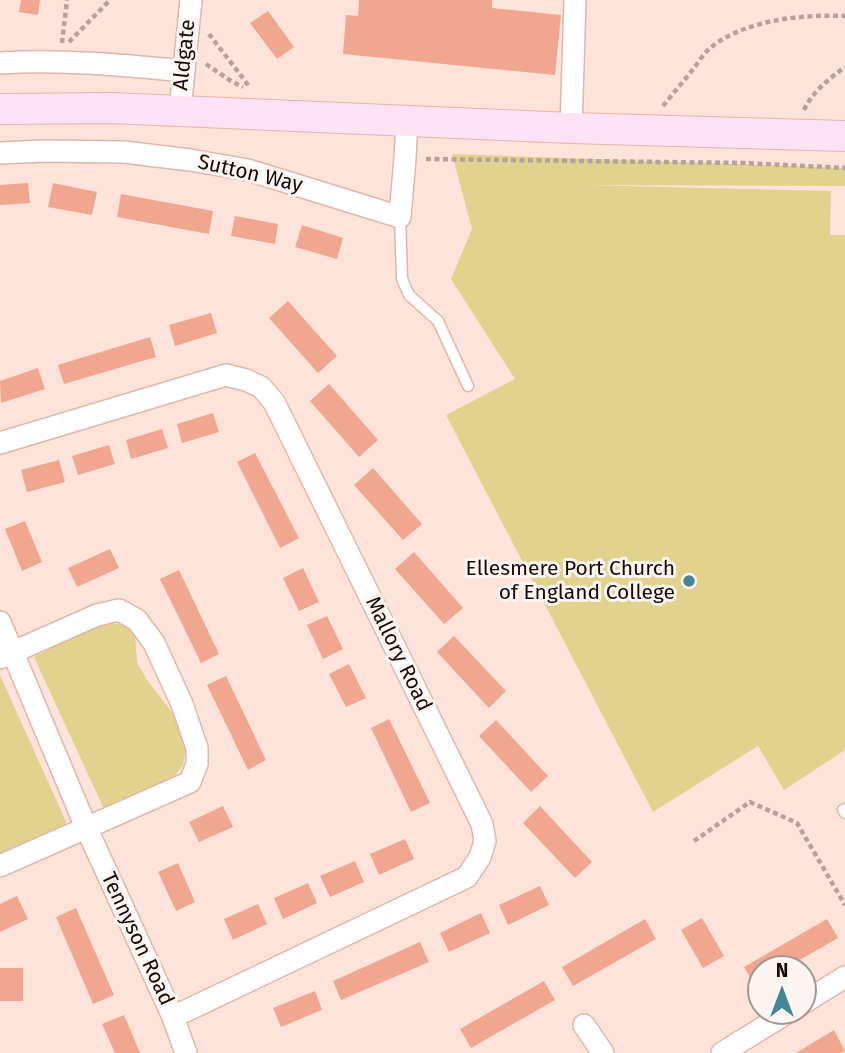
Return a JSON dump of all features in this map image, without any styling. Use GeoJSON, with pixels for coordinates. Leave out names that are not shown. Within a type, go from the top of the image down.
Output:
{"type":"FeatureCollection","features":[{"type":"Feature","properties":{"kind":"main road"},"geometry":{"type":"LineString","coordinates":[[0,109],[69,107],[180,110],[571,128],[845,136]]}},
{"type":"Feature","properties":{"kind":"street","name":"Aldgate"},"geometry":{"type":"LineString","coordinates":[[180,110],[191,0]]}},
{"type":"Feature","properties":{"kind":"street"},"geometry":{"type":"LineString","coordinates":[[571,128],[575,0]]}},
{"type":"Feature","properties":{"kind":"street"},"geometry":{"type":"LineString","coordinates":[[0,63],[130,65],[184,71]]}},
{"type":"Feature","properties":{"kind":"street"},"geometry":{"type":"LineString","coordinates":[[400,217],[407,121]]}},
{"type":"Feature","properties":{"kind":"street","name":"Sutton Way"},"geometry":{"type":"LineString","coordinates":[[0,153],[44,150],[124,152],[190,160],[248,170],[400,217]]}},
{"type":"Feature","properties":{"kind":"street","name":"Mallory Road"},"geometry":{"type":"LineString","coordinates":[[0,443],[226,374],[261,387],[274,402],[482,824],[485,841],[480,857],[467,877],[173,1017]]}},
{"type":"Feature","properties":{"kind":"street"},"geometry":{"type":"LineString","coordinates":[[0,866],[190,782],[197,764],[197,748],[182,704],[154,643],[137,620],[119,610],[97,615],[7,654]]}},
{"type":"Feature","properties":{"kind":"street","name":"Tennyson Road"},"geometry":{"type":"LineString","coordinates":[[0,622],[7,654],[173,1017],[186,1053]]}},
{"type":"Feature","properties":{"kind":"street"},"geometry":{"type":"LineString","coordinates":[[817,994],[845,977]]}},
{"type":"Feature","properties":{"kind":"street"},"geometry":{"type":"LineString","coordinates":[[584,1025],[603,1053]]}},
{"type":"Feature","properties":{"kind":"street"},"geometry":{"type":"LineString","coordinates":[[722,1053],[767,1025]]}},
{"type":"Feature","properties":{"kind":"lane"},"geometry":{"type":"LineString","coordinates":[[400,217],[402,279],[409,295],[439,321],[468,386]]}},
{"type":"Feature","properties":{"kind":"path"},"geometry":{"type":"LineString","coordinates":[[67,0],[62,51],[110,0]]}},
{"type":"Feature","properties":{"kind":"path"},"geometry":{"type":"LineString","coordinates":[[663,106],[707,51],[725,39],[772,21],[807,16],[845,16]]}},
{"type":"Feature","properties":{"kind":"path"},"geometry":{"type":"LineString","coordinates":[[203,29],[250,88]]}},
{"type":"Feature","properties":{"kind":"path"},"geometry":{"type":"LineString","coordinates":[[802,114],[823,84],[845,67]]}},
{"type":"Feature","properties":{"kind":"path"},"geometry":{"type":"LineString","coordinates":[[418,159],[743,163],[845,168]]}},
{"type":"Feature","properties":{"kind":"path"},"geometry":{"type":"LineString","coordinates":[[694,841],[750,802],[797,823],[845,905]]}},
{"type":"Feature","properties":{"kind":"shaded area","name":"Ellesmere Port Church of England College"},"geometry":{"type":"Polygon","coordinates":[[[452,154],[845,168],[845,186],[581,185],[831,191],[830,235],[845,235],[845,750],[784,790],[758,746],[653,812],[446,415],[515,379],[451,279],[472,229],[452,154]]]}},
{"type":"Feature","properties":{"kind":"shaded area"},"geometry":{"type":"Polygon","coordinates":[[[101,623],[122,624],[135,634],[137,662],[147,680],[179,721],[186,747],[183,765],[173,778],[104,809],[34,657],[101,623]]]}},
{"type":"Feature","properties":{"kind":"shaded area"},"geometry":{"type":"Polygon","coordinates":[[[0,675],[67,824],[0,854],[0,675]]]}},
{"type":"Feature","properties":{"kind":"building"},"geometry":{"type":"Polygon","coordinates":[[[21,0],[40,0],[38,15],[19,12],[21,0]]]}},
{"type":"Feature","properties":{"kind":"building"},"geometry":{"type":"Polygon","coordinates":[[[359,0],[492,0],[492,8],[561,15],[555,75],[343,54],[346,15],[358,16],[359,0]]]}},
{"type":"Feature","properties":{"kind":"building"},"geometry":{"type":"Polygon","coordinates":[[[268,11],[294,47],[277,59],[250,23],[268,11]]]}},
{"type":"Feature","properties":{"kind":"building"},"geometry":{"type":"Polygon","coordinates":[[[28,183],[30,203],[0,205],[0,185],[28,183]]]}},
{"type":"Feature","properties":{"kind":"building"},"geometry":{"type":"Polygon","coordinates":[[[53,183],[97,192],[92,215],[48,207],[53,183]]]}},
{"type":"Feature","properties":{"kind":"building"},"geometry":{"type":"Polygon","coordinates":[[[121,194],[213,211],[209,234],[117,217],[121,194]]]}},
{"type":"Feature","properties":{"kind":"building"},"geometry":{"type":"Polygon","coordinates":[[[235,216],[278,224],[275,244],[231,236],[235,216]]]}},
{"type":"Feature","properties":{"kind":"building"},"geometry":{"type":"Polygon","coordinates":[[[302,225],[343,238],[337,259],[295,247],[302,225]]]}},
{"type":"Feature","properties":{"kind":"building"},"geometry":{"type":"Polygon","coordinates":[[[288,301],[337,356],[318,373],[269,318],[288,301]]]}},
{"type":"Feature","properties":{"kind":"building"},"geometry":{"type":"Polygon","coordinates":[[[211,313],[217,333],[175,346],[169,325],[211,313]]]}},
{"type":"Feature","properties":{"kind":"building"},"geometry":{"type":"Polygon","coordinates":[[[150,337],[156,357],[64,384],[58,365],[150,337]]]}},
{"type":"Feature","properties":{"kind":"building"},"geometry":{"type":"Polygon","coordinates":[[[38,368],[45,389],[1,403],[0,381],[38,368]]]}},
{"type":"Feature","properties":{"kind":"building"},"geometry":{"type":"Polygon","coordinates":[[[329,384],[378,440],[359,457],[310,401],[329,384]]]}},
{"type":"Feature","properties":{"kind":"building"},"geometry":{"type":"Polygon","coordinates":[[[213,413],[219,432],[182,443],[177,424],[213,413]]]}},
{"type":"Feature","properties":{"kind":"building"},"geometry":{"type":"Polygon","coordinates":[[[162,429],[168,448],[131,459],[126,440],[162,429]]]}},
{"type":"Feature","properties":{"kind":"building"},"geometry":{"type":"Polygon","coordinates":[[[109,445],[115,464],[78,475],[72,456],[109,445]]]}},
{"type":"Feature","properties":{"kind":"building"},"geometry":{"type":"Polygon","coordinates":[[[255,453],[299,538],[280,548],[237,462],[255,453]]]}},
{"type":"Feature","properties":{"kind":"building"},"geometry":{"type":"Polygon","coordinates":[[[59,460],[65,482],[27,492],[21,470],[59,460]]]}},
{"type":"Feature","properties":{"kind":"building"},"geometry":{"type":"Polygon","coordinates":[[[373,468],[422,524],[403,540],[354,485],[373,468]]]}},
{"type":"Feature","properties":{"kind":"building"},"geometry":{"type":"Polygon","coordinates":[[[25,521],[42,562],[22,571],[5,529],[25,521]]]}},
{"type":"Feature","properties":{"kind":"building"},"geometry":{"type":"Polygon","coordinates":[[[110,549],[119,568],[77,587],[68,568],[110,549]]]}},
{"type":"Feature","properties":{"kind":"building"},"geometry":{"type":"Polygon","coordinates":[[[414,552],[463,608],[444,624],[395,569],[414,552]]]}},
{"type":"Feature","properties":{"kind":"building"},"geometry":{"type":"Polygon","coordinates":[[[303,568],[319,602],[299,611],[283,578],[303,568]]]}},
{"type":"Feature","properties":{"kind":"building"},"geometry":{"type":"Polygon","coordinates":[[[179,570],[219,654],[201,663],[160,579],[179,570]]]}},
{"type":"Feature","properties":{"kind":"building"},"geometry":{"type":"Polygon","coordinates":[[[327,616],[343,649],[323,659],[307,625],[327,616]]]}},
{"type":"Feature","properties":{"kind":"building"},"geometry":{"type":"Polygon","coordinates":[[[454,636],[506,691],[489,708],[437,652],[454,636]]]}},
{"type":"Feature","properties":{"kind":"building"},"geometry":{"type":"Polygon","coordinates":[[[349,664],[366,698],[346,707],[329,674],[349,664]]]}},
{"type":"Feature","properties":{"kind":"building"},"geometry":{"type":"Polygon","coordinates":[[[226,676],[266,760],[248,770],[207,685],[226,676]]]}},
{"type":"Feature","properties":{"kind":"building"},"geometry":{"type":"Polygon","coordinates":[[[389,719],[430,803],[411,812],[371,728],[389,719]]]}},
{"type":"Feature","properties":{"kind":"building"},"geometry":{"type":"Polygon","coordinates":[[[496,720],[548,776],[531,792],[479,736],[496,720]]]}},
{"type":"Feature","properties":{"kind":"building"},"geometry":{"type":"Polygon","coordinates":[[[223,806],[233,827],[199,842],[189,822],[223,806]]]}},
{"type":"Feature","properties":{"kind":"building"},"geometry":{"type":"Polygon","coordinates":[[[540,806],[592,862],[575,878],[523,823],[540,806]]]}},
{"type":"Feature","properties":{"kind":"building"},"geometry":{"type":"Polygon","coordinates":[[[405,839],[414,859],[379,875],[370,854],[405,839]]]}},
{"type":"Feature","properties":{"kind":"building"},"geometry":{"type":"Polygon","coordinates":[[[355,861],[364,882],[330,897],[320,876],[355,861]]]}},
{"type":"Feature","properties":{"kind":"building"},"geometry":{"type":"Polygon","coordinates":[[[178,863],[195,902],[176,911],[158,872],[178,863]]]}},
{"type":"Feature","properties":{"kind":"building"},"geometry":{"type":"Polygon","coordinates":[[[308,883],[317,903],[283,919],[274,898],[308,883]]]}},
{"type":"Feature","properties":{"kind":"building"},"geometry":{"type":"Polygon","coordinates":[[[540,886],[549,905],[508,925],[499,905],[540,886]]]}},
{"type":"Feature","properties":{"kind":"building"},"geometry":{"type":"Polygon","coordinates":[[[17,896],[28,919],[0,932],[0,904],[17,896]]]}},
{"type":"Feature","properties":{"kind":"building"},"geometry":{"type":"Polygon","coordinates":[[[258,904],[267,924],[233,940],[224,919],[258,904]]]}},
{"type":"Feature","properties":{"kind":"building"},"geometry":{"type":"Polygon","coordinates":[[[76,908],[114,995],[93,1004],[56,917],[76,908]]]}},
{"type":"Feature","properties":{"kind":"building"},"geometry":{"type":"Polygon","coordinates":[[[481,913],[490,933],[449,952],[440,933],[481,913]]]}},
{"type":"Feature","properties":{"kind":"building"},"geometry":{"type":"Polygon","coordinates":[[[702,918],[724,956],[703,968],[681,930],[702,918]]]}},
{"type":"Feature","properties":{"kind":"building"},"geometry":{"type":"Polygon","coordinates":[[[645,919],[656,939],[573,986],[562,967],[645,919]]]}},
{"type":"Feature","properties":{"kind":"building"},"geometry":{"type":"Polygon","coordinates":[[[827,919],[838,938],[808,955],[765,955],[827,919]]]}},
{"type":"Feature","properties":{"kind":"building"},"geometry":{"type":"Polygon","coordinates":[[[420,942],[429,962],[341,1000],[333,981],[420,942]]]}},
{"type":"Feature","properties":{"kind":"building"},"geometry":{"type":"Polygon","coordinates":[[[0,968],[23,968],[23,1001],[0,1001],[0,968]]]}},
{"type":"Feature","properties":{"kind":"building"},"geometry":{"type":"Polygon","coordinates":[[[544,981],[555,1000],[471,1048],[460,1029],[544,981]]]}},
{"type":"Feature","properties":{"kind":"building"},"geometry":{"type":"Polygon","coordinates":[[[315,991],[322,1010],[281,1027],[273,1008],[315,991]]]}},
{"type":"Feature","properties":{"kind":"building"},"geometry":{"type":"Polygon","coordinates":[[[124,1015],[140,1053],[115,1053],[102,1024],[124,1015]]]}},
{"type":"Feature","properties":{"kind":"building"},"geometry":{"type":"Polygon","coordinates":[[[834,1030],[845,1051],[796,1053],[834,1030]]]}},
{"type":"Feature","properties":{"kind":"place","name":"Ellesmere Port Church of England College"},"geometry":{"type":"Point","coordinates":[689,581]}}]}
